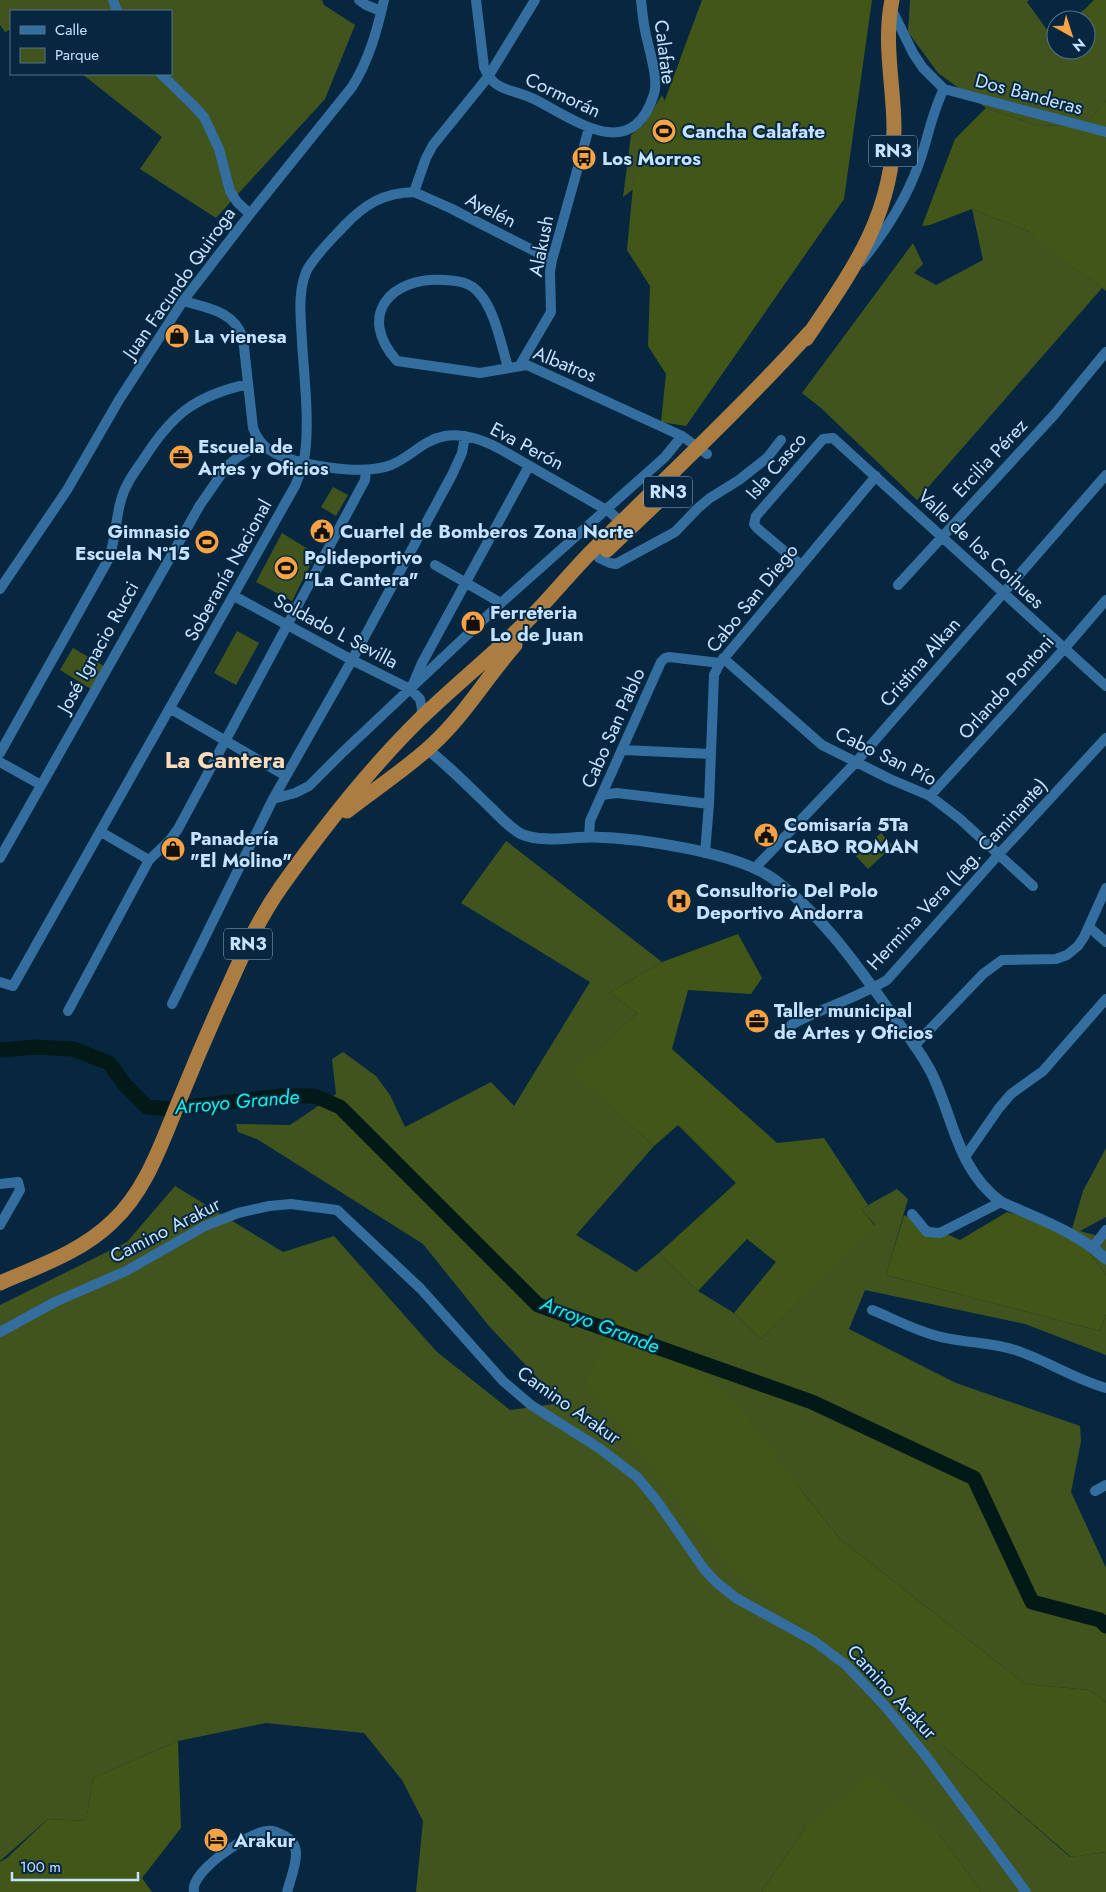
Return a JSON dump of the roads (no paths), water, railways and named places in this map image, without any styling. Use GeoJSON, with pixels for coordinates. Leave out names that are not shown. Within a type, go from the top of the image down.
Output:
{"type":"FeatureCollection","features":[{"type":"Feature","properties":{"kind":"highway","name":"RN3"},"geometry":{"type":"LineString","coordinates":[[0,1283],[67,1253],[102,1231],[131,1202],[160,1148],[250,938],[283,885],[336,813],[421,718],[497,651],[579,564],[625,526],[703,451],[810,332],[844,284],[873,229],[890,169],[894,129],[889,57],[891,4]]}},
{"type":"Feature","properties":{"kind":"highway","name":"RN3"},"geometry":{"type":"LineString","coordinates":[[323,831],[425,751],[445,732],[460,716],[516,644],[599,558],[625,526]]}},
{"type":"Feature","properties":{"kind":"highway"},"geometry":{"type":"LineString","coordinates":[[441,700],[448,699],[456,703],[460,716]]}},
{"type":"Feature","properties":{"kind":"highway"},"geometry":{"type":"LineString","coordinates":[[407,732],[412,748],[425,751]]}},
{"type":"Feature","properties":{"kind":"street"},"geometry":{"type":"LineString","coordinates":[[359,0],[381,11]]}},
{"type":"Feature","properties":{"kind":"street","name":"Juan Facundo Quiroga"},"geometry":{"type":"LineString","coordinates":[[0,589],[66,490],[119,400],[183,301],[352,87],[364,68],[372,48],[384,0]]}},
{"type":"Feature","properties":{"kind":"street"},"geometry":{"type":"LineString","coordinates":[[476,0],[484,67],[488,77]]}},
{"type":"Feature","properties":{"kind":"street"},"geometry":{"type":"LineString","coordinates":[[414,192],[426,158],[433,145],[488,77],[535,0]]}},
{"type":"Feature","properties":{"kind":"street","name":"Calafate"},"geometry":{"type":"LineString","coordinates":[[628,130],[637,123],[647,109],[655,92],[655,77],[644,27],[641,0]]}},
{"type":"Feature","properties":{"kind":"street"},"geometry":{"type":"LineString","coordinates":[[844,284],[883,235],[898,211],[918,166],[929,125],[944,89],[923,68],[912,53],[891,4]]}},
{"type":"Feature","properties":{"kind":"street"},"geometry":{"type":"LineString","coordinates":[[162,75],[204,117],[219,149],[230,192],[237,202],[250,214]]}},
{"type":"Feature","properties":{"kind":"street","name":"Cormorán"},"geometry":{"type":"LineString","coordinates":[[488,77],[494,84],[534,99],[589,128],[607,133],[628,130]]}},
{"type":"Feature","properties":{"kind":"street","name":"Dos Banderas"},"geometry":{"type":"LineString","coordinates":[[944,89],[1106,132]]}},
{"type":"Feature","properties":{"kind":"street","name":"Alakush"},"geometry":{"type":"LineString","coordinates":[[520,365],[551,312],[550,272],[552,260],[589,128]]}},
{"type":"Feature","properties":{"kind":"street","name":"Soberanía Nacional"},"geometry":{"type":"LineString","coordinates":[[0,982],[13,986],[295,486],[304,463],[306,429],[300,304],[303,283],[308,269],[323,250],[364,207],[396,192],[414,192]]}},
{"type":"Feature","properties":{"kind":"street","name":"Ayelén"},"geometry":{"type":"LineString","coordinates":[[414,192],[450,208],[552,260]]}},
{"type":"Feature","properties":{"kind":"street","name":"Albatros"},"geometry":{"type":"LineString","coordinates":[[508,367],[488,306],[481,294],[473,286],[461,281],[430,279],[413,282],[394,293],[380,310],[379,330],[389,352],[397,361],[480,373],[527,365],[682,436],[703,451]]}},
{"type":"Feature","properties":{"kind":"street"},"geometry":{"type":"LineString","coordinates":[[183,301],[220,312],[232,319],[240,328],[243,338],[253,428],[262,443]]}},
{"type":"Feature","properties":{"kind":"street","name":"Ercilia Pérez"},"geometry":{"type":"LineString","coordinates":[[898,585],[1054,415],[1106,352]]}},
{"type":"Feature","properties":{"kind":"street"},"geometry":{"type":"LineString","coordinates":[[0,753],[108,560],[113,548],[122,498],[129,481],[158,436],[177,416],[198,401],[222,390],[248,384]]}},
{"type":"Feature","properties":{"kind":"street","name":"Eva Perón"},"geometry":{"type":"LineString","coordinates":[[262,443],[267,449],[285,458],[304,463],[366,470],[390,465],[431,440],[447,436],[466,436],[484,441],[606,509],[625,526]]}},
{"type":"Feature","properties":{"kind":"street"},"geometry":{"type":"LineString","coordinates":[[172,1004],[273,800],[352,660],[452,475],[462,453],[466,436]]}},
{"type":"Feature","properties":{"kind":"street"},"geometry":{"type":"LineString","coordinates":[[273,800],[296,793],[309,786],[501,604],[665,457],[682,436]]}},
{"type":"Feature","properties":{"kind":"street","name":"Valle de los Coihues"},"geometry":{"type":"LineString","coordinates":[[833,438],[1106,686]]}},
{"type":"Feature","properties":{"kind":"street","name":"Isla Casco"},"geometry":{"type":"LineString","coordinates":[[801,565],[757,528],[754,524],[756,516],[823,439],[833,438]]}},
{"type":"Feature","properties":{"kind":"street"},"geometry":{"type":"LineString","coordinates":[[599,558],[616,564],[675,532],[710,498],[739,480],[767,458],[780,440]]}},
{"type":"Feature","properties":{"kind":"street","name":"José Ignacio Rucci"},"geometry":{"type":"LineString","coordinates":[[0,858],[166,561],[200,505],[227,466],[262,443]]}},
{"type":"Feature","properties":{"kind":"street"},"geometry":{"type":"LineString","coordinates":[[410,689],[422,663],[529,466]]}},
{"type":"Feature","properties":{"kind":"street"},"geometry":{"type":"LineString","coordinates":[[68,1011],[149,860],[170,840],[178,829],[365,480],[366,470]]}},
{"type":"Feature","properties":{"kind":"street","name":"Cristina Alkan"},"geometry":{"type":"LineString","coordinates":[[755,868],[856,762],[1106,474]]}},
{"type":"Feature","properties":{"kind":"street","name":"Cabo San Diego"},"geometry":{"type":"LineString","coordinates":[[705,853],[709,804],[714,675],[721,661],[876,476]]}},
{"type":"Feature","properties":{"kind":"street"},"geometry":{"type":"LineString","coordinates":[[435,565],[501,604]]}},
{"type":"Feature","properties":{"kind":"street","name":"Soldado L Sevilla"},"geometry":{"type":"LineString","coordinates":[[234,596],[410,689],[420,699]]}},
{"type":"Feature","properties":{"kind":"street","name":"Orlando Pontoni"},"geometry":{"type":"LineString","coordinates":[[930,796],[1106,600]]}},
{"type":"Feature","properties":{"kind":"street","name":"Cabo San Pablo"},"geometry":{"type":"LineString","coordinates":[[589,837],[590,821],[661,662],[665,658],[721,661]]}},
{"type":"Feature","properties":{"kind":"street","name":"Cabo San Pío"},"geometry":{"type":"LineString","coordinates":[[721,661],[822,745],[890,780],[930,796],[960,819],[1033,886]]}},
{"type":"Feature","properties":{"kind":"street"},"geometry":{"type":"LineString","coordinates":[[421,718],[420,699],[441,700]]}},
{"type":"Feature","properties":{"kind":"street"},"geometry":{"type":"LineString","coordinates":[[170,709],[286,776]]}},
{"type":"Feature","properties":{"kind":"street"},"geometry":{"type":"LineString","coordinates":[[443,761],[442,746],[445,732]]}},
{"type":"Feature","properties":{"kind":"street","name":"Hermina Vera (Lag. Caminante)"},"geometry":{"type":"LineString","coordinates":[[791,1025],[888,980],[999,854],[1106,738]]}},
{"type":"Feature","properties":{"kind":"street"},"geometry":{"type":"LineString","coordinates":[[623,750],[711,754]]}},
{"type":"Feature","properties":{"kind":"street"},"geometry":{"type":"LineString","coordinates":[[425,751],[443,761],[505,822],[520,833],[533,838],[589,837],[648,842],[705,853],[755,868],[773,878],[813,916],[850,956],[914,1046],[931,1072],[953,1133],[965,1157],[977,1177],[991,1194],[1001,1202],[1080,1239],[1093,1247],[1106,1259]]}},
{"type":"Feature","properties":{"kind":"street"},"geometry":{"type":"LineString","coordinates":[[0,762],[41,785]]}},
{"type":"Feature","properties":{"kind":"street"},"geometry":{"type":"LineString","coordinates":[[602,795],[617,793],[709,804]]}},
{"type":"Feature","properties":{"kind":"street"},"geometry":{"type":"LineString","coordinates":[[101,832],[149,860]]}},
{"type":"Feature","properties":{"kind":"street"},"geometry":{"type":"LineString","coordinates":[[914,1046],[983,974],[1002,960],[1056,959],[1078,946],[1089,927],[1106,888]]}},
{"type":"Feature","properties":{"kind":"street"},"geometry":{"type":"LineString","coordinates":[[1089,927],[1106,942]]}},
{"type":"Feature","properties":{"kind":"street"},"geometry":{"type":"LineString","coordinates":[[965,1157],[1011,1094],[1043,1071],[1106,999]]}},
{"type":"Feature","properties":{"kind":"street"},"geometry":{"type":"LineString","coordinates":[[0,1184],[18,1182],[20,1190],[0,1225]]}},
{"type":"Feature","properties":{"kind":"street"},"geometry":{"type":"LineString","coordinates":[[912,1214],[927,1232],[940,1233],[1001,1202]]}},
{"type":"Feature","properties":{"kind":"street","name":"Camino Arakur"},"geometry":{"type":"LineString","coordinates":[[0,1332],[55,1302],[126,1271],[205,1226],[238,1212],[291,1204],[337,1210],[421,1289],[503,1381],[531,1405],[599,1448],[637,1477],[657,1501],[704,1569],[716,1582],[736,1598],[814,1640],[846,1665],[884,1705],[926,1756],[1026,1892]]}},
{"type":"Feature","properties":{"kind":"street"},"geometry":{"type":"LineString","coordinates":[[1093,1247],[1106,1230]]}},
{"type":"Feature","properties":{"kind":"street"},"geometry":{"type":"LineString","coordinates":[[872,1310],[935,1336],[1015,1350],[1086,1382],[1106,1388]]}},
{"type":"Feature","properties":{"kind":"street"},"geometry":{"type":"LineString","coordinates":[[1095,1491],[1106,1485]]}},
{"type":"Feature","properties":{"kind":"street"},"geometry":{"type":"LineString","coordinates":[[194,1892],[194,1884],[199,1875],[223,1854],[256,1834],[265,1831],[275,1831],[291,1839],[296,1855],[287,1892]]}},
{"type":"Feature","properties":{"kind":"waterway","name":"Arroyo Grande"},"geometry":{"type":"LineString","coordinates":[[0,1050],[35,1047],[73,1049],[109,1063],[125,1085],[147,1107],[170,1109],[281,1096],[315,1096],[340,1107],[538,1305],[812,1402],[974,1478],[1032,1602],[1100,1620],[1106,1626]]}},
{"type":"Feature","properties":{"kind":"place","name":"Cancha Calafate"},"geometry":{"type":"Point","coordinates":[664,131]}},
{"type":"Feature","properties":{"kind":"place","name":"Los Morros"},"geometry":{"type":"Point","coordinates":[584,158]}},
{"type":"Feature","properties":{"kind":"place","name":"La vienesa"},"geometry":{"type":"Point","coordinates":[177,336]}},
{"type":"Feature","properties":{"kind":"place","name":"Escuela de Artes y Oficios"},"geometry":{"type":"Point","coordinates":[181,457]}},
{"type":"Feature","properties":{"kind":"place","name":"Cuartel de Bomberos Zona Norte"},"geometry":{"type":"Point","coordinates":[322,531]}},
{"type":"Feature","properties":{"kind":"place","name":"Gimnasio Escuela N°15"},"geometry":{"type":"Point","coordinates":[207,542]}},
{"type":"Feature","properties":{"kind":"place","name":"Polideportivo \"La Cantera\""},"geometry":{"type":"Point","coordinates":[286,568]}},
{"type":"Feature","properties":{"kind":"place","name":"Ferreteria Lo de Juan"},"geometry":{"type":"Point","coordinates":[473,623]}},
{"type":"Feature","properties":{"kind":"place","name":"Comisaría 5Ta CABO ROMAN"},"geometry":{"type":"Point","coordinates":[766,835]}},
{"type":"Feature","properties":{"kind":"place","name":"Panadería \"El Molino\""},"geometry":{"type":"Point","coordinates":[173,849]}},
{"type":"Feature","properties":{"kind":"place","name":"Consultorio Del Polo Deportivo Andorra"},"geometry":{"type":"Point","coordinates":[679,901]}},
{"type":"Feature","properties":{"kind":"place","name":"Taller municipal de Artes y Oficios"},"geometry":{"type":"Point","coordinates":[757,1021]}},
{"type":"Feature","properties":{"kind":"place","name":"Arakur"},"geometry":{"type":"Point","coordinates":[216,1840]}},
{"type":"Feature","properties":{"kind":"district","name":"La Cantera"},"geometry":{"type":"Point","coordinates":[225,759]}}]}
